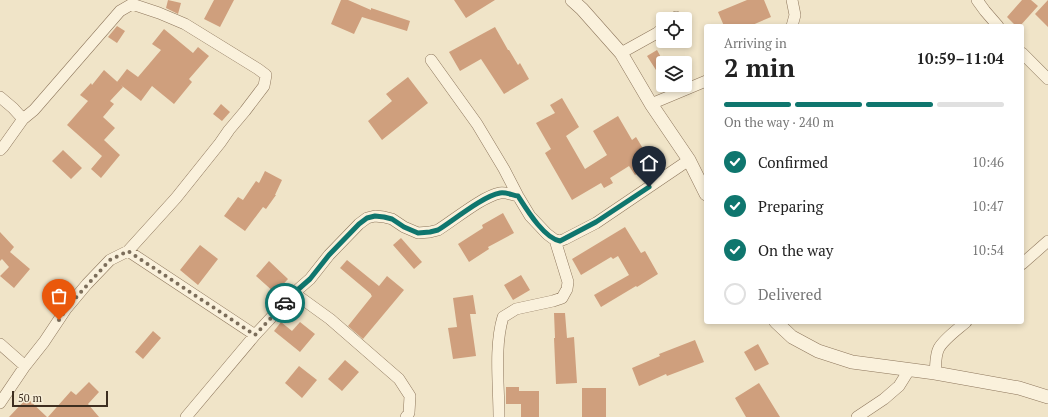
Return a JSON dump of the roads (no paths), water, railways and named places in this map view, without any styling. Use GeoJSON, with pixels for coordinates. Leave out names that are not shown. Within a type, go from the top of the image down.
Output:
{"type":"FeatureCollection","features":[{"type":"Feature","properties":{"kind":"street"},"geometry":{"type":"LineString","coordinates":[[572,0],[582,9],[621,53],[651,104],[689,160],[704,190]]}},
{"type":"Feature","properties":{"kind":"street"},"geometry":{"type":"LineString","coordinates":[[792,0],[795,15],[793,24]]}},
{"type":"Feature","properties":{"kind":"street"},"geometry":{"type":"LineString","coordinates":[[977,0],[996,24]]}},
{"type":"Feature","properties":{"kind":"street"},"geometry":{"type":"LineString","coordinates":[[0,150],[23,120],[34,110],[120,12],[132,4],[185,24],[266,75],[264,86],[228,130],[220,144],[198,172],[128,251],[110,260],[87,284],[66,309],[44,342],[24,366],[0,403]]}},
{"type":"Feature","properties":{"kind":"street"},"geometry":{"type":"LineString","coordinates":[[621,53],[656,34]]}},
{"type":"Feature","properties":{"kind":"street"},"geometry":{"type":"LineString","coordinates":[[1024,55],[1048,79]]}},
{"type":"Feature","properties":{"kind":"street"},"geometry":{"type":"LineString","coordinates":[[431,60],[476,124],[504,169],[530,216],[547,234],[555,240],[560,241],[565,239],[596,222],[689,160]]}},
{"type":"Feature","properties":{"kind":"street"},"geometry":{"type":"LineString","coordinates":[[651,104],[704,82]]}},
{"type":"Feature","properties":{"kind":"street"},"geometry":{"type":"LineString","coordinates":[[0,98],[13,108],[23,120]]}},
{"type":"Feature","properties":{"kind":"street"},"geometry":{"type":"LineString","coordinates":[[186,417],[255,335],[294,293],[310,279],[329,255],[359,224],[367,218],[375,216],[384,217],[392,219],[404,227],[418,233],[430,232],[438,230],[494,195],[503,193],[518,196]]}},
{"type":"Feature","properties":{"kind":"street"},"geometry":{"type":"LineString","coordinates":[[499,417],[498,345],[503,317],[516,309],[562,298],[567,289],[568,282],[555,240]]}},
{"type":"Feature","properties":{"kind":"street"},"geometry":{"type":"LineString","coordinates":[[1024,262],[1048,242]]}},
{"type":"Feature","properties":{"kind":"street"},"geometry":{"type":"LineString","coordinates":[[128,251],[255,335]]}},
{"type":"Feature","properties":{"kind":"street"},"geometry":{"type":"LineString","coordinates":[[294,293],[330,319],[399,379],[410,396],[409,413],[406,417]]}},
{"type":"Feature","properties":{"kind":"street"},"geometry":{"type":"LineString","coordinates":[[778,324],[792,337],[818,351],[852,362],[1020,388],[1048,398]]}},
{"type":"Feature","properties":{"kind":"street"},"geometry":{"type":"LineString","coordinates":[[935,374],[938,349],[964,324]]}},
{"type":"Feature","properties":{"kind":"street"},"geometry":{"type":"LineString","coordinates":[[0,344],[24,366]]}},
{"type":"Feature","properties":{"kind":"street"},"geometry":{"type":"LineString","coordinates":[[857,417],[884,399],[899,386],[909,370]]}}]}
